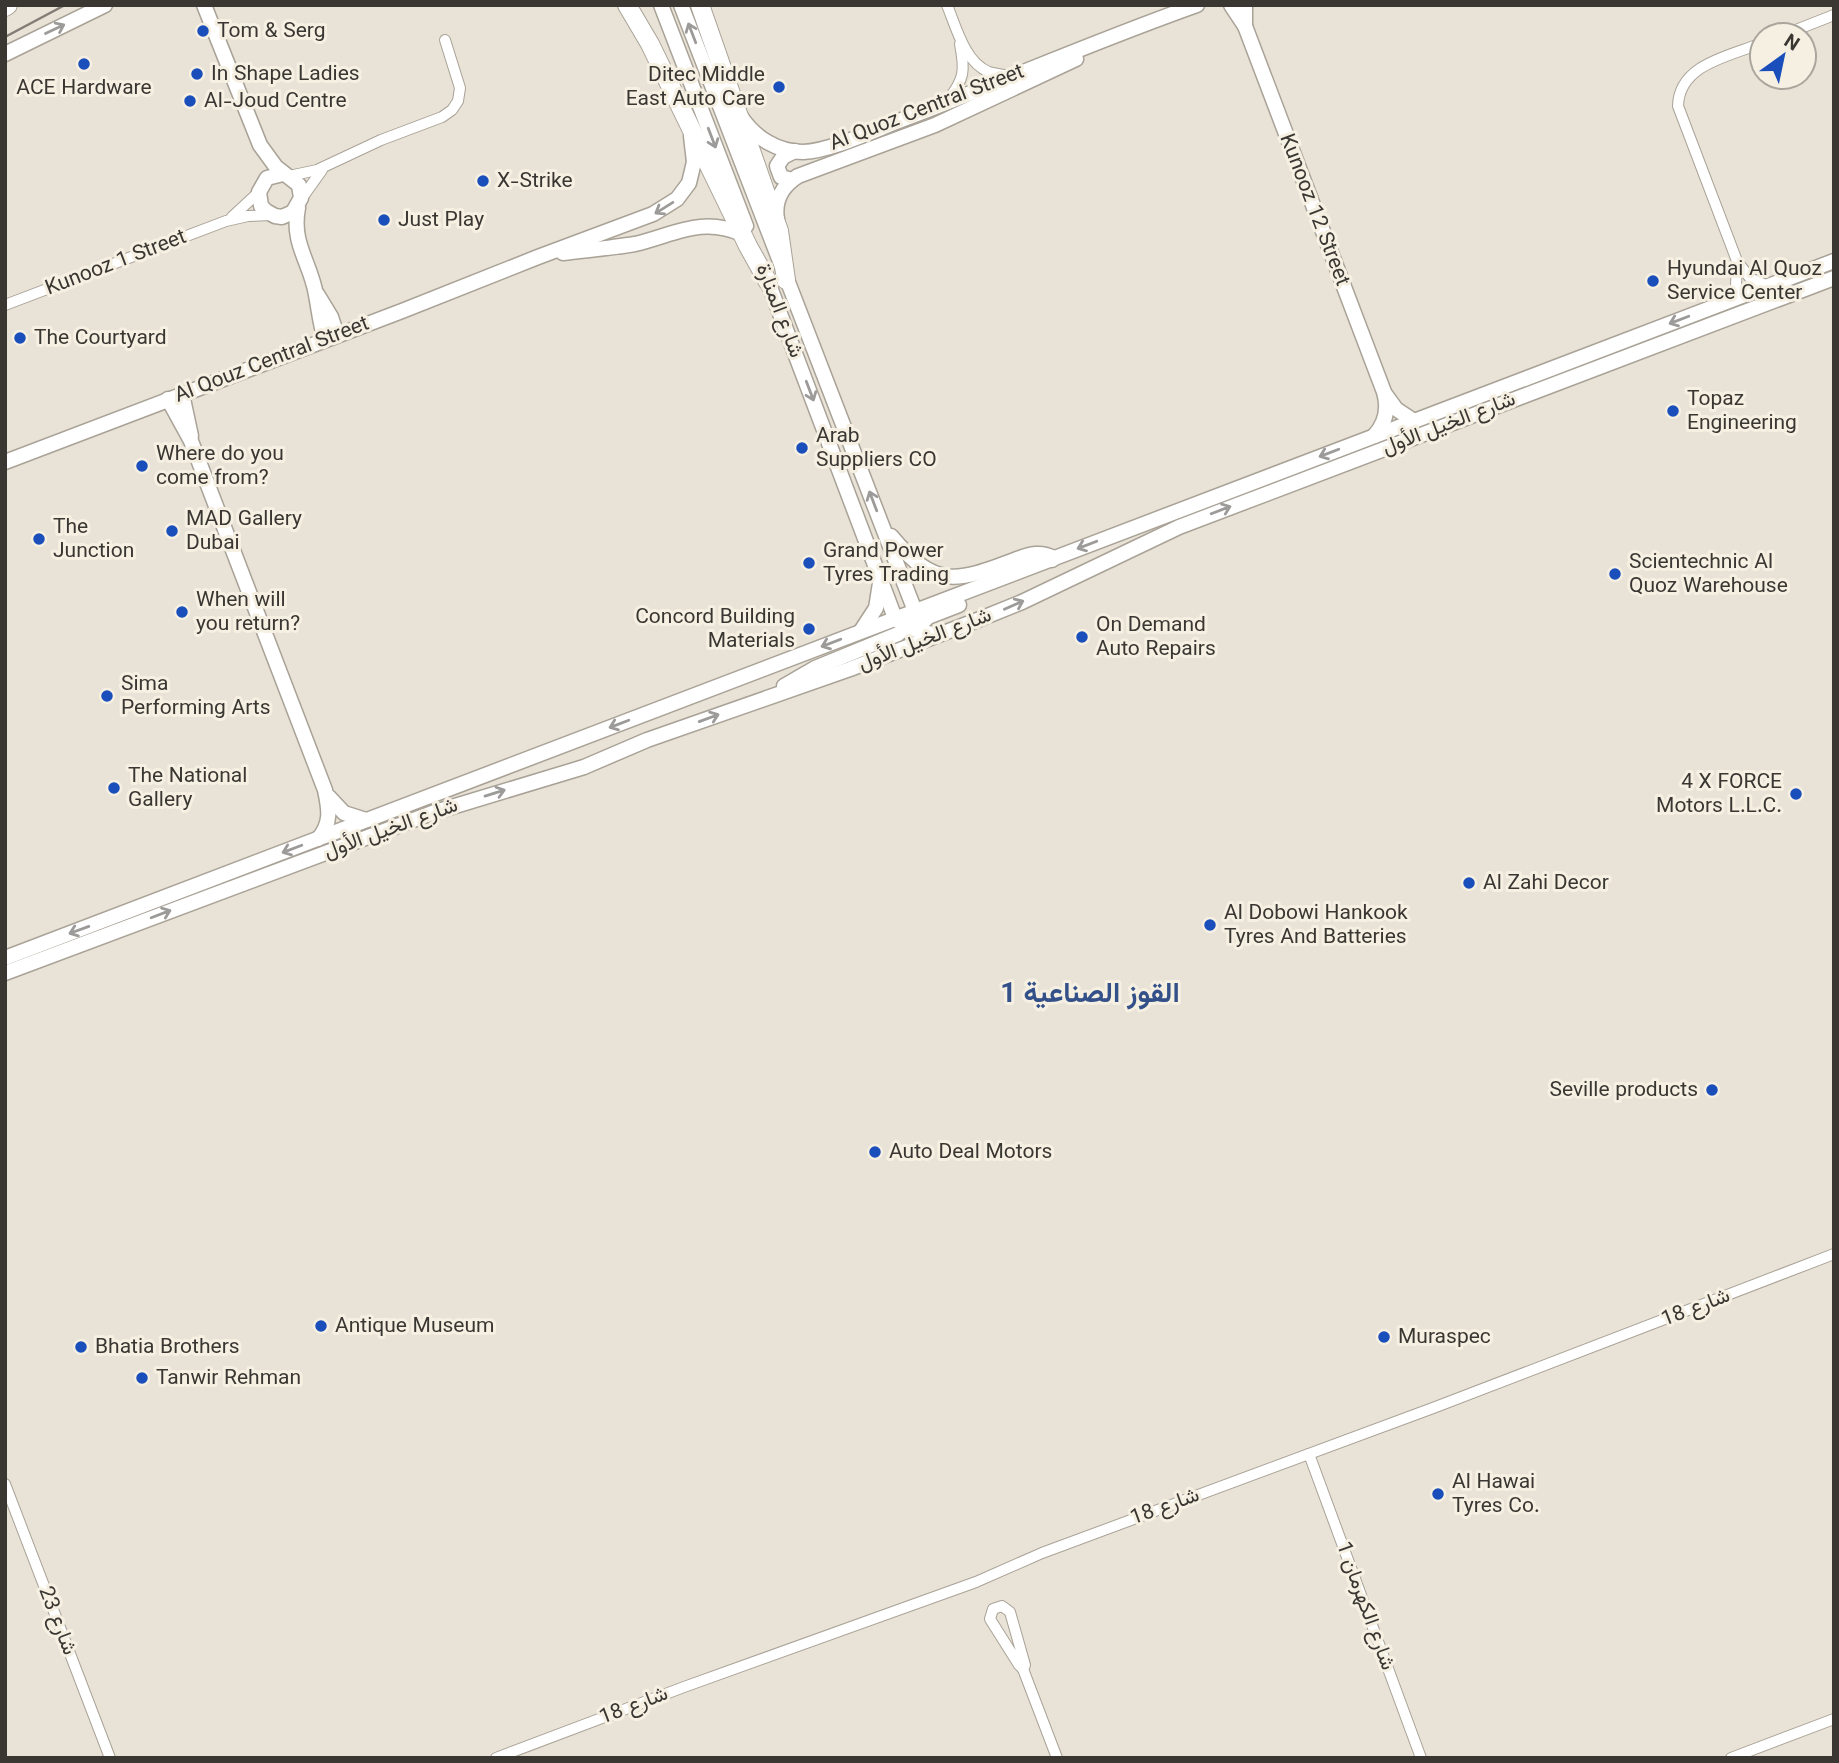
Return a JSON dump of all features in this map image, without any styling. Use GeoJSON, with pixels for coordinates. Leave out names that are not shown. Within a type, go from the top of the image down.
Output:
{"type":"FeatureCollection","features":[{"type":"Feature","properties":{"kind":"highway"},"geometry":{"type":"LineString","coordinates":[[627,5],[650,44],[742,234],[777,281]]}},
{"type":"Feature","properties":{"kind":"highway"},"geometry":{"type":"LineString","coordinates":[[701,5],[779,231],[777,281]]}},
{"type":"Feature","properties":{"kind":"main road"},"geometry":{"type":"LineString","coordinates":[[5,54],[105,5]]}},
{"type":"Feature","properties":{"kind":"main road"},"geometry":{"type":"LineString","coordinates":[[204,5],[260,145],[270,160],[299,185],[300,203],[296,230],[299,245],[316,293],[331,317],[331,337]]}},
{"type":"Feature","properties":{"kind":"main road","name":"شارع المنارة"},"geometry":{"type":"LineString","coordinates":[[661,5],[883,526],[915,611]]}},
{"type":"Feature","properties":{"kind":"main road","name":"شارع المنارة"},"geometry":{"type":"LineString","coordinates":[[681,5],[895,618]]}},
{"type":"Feature","properties":{"kind":"main road","name":"Al Quoz Central Street"},"geometry":{"type":"LineString","coordinates":[[737,110],[760,137],[776,147],[813,151],[1197,5]]}},
{"type":"Feature","properties":{"kind":"main road","name":"Kunooz 12 Street"},"geometry":{"type":"LineString","coordinates":[[1231,5],[1245,26],[1384,393],[1385,419],[1374,436]]}},
{"type":"Feature","properties":{"kind":"main road","name":"Kunooz 12 Street"},"geometry":{"type":"LineString","coordinates":[[1245,5],[1245,26]]}},
{"type":"Feature","properties":{"kind":"main road","name":"Al Quoz Central Street"},"geometry":{"type":"LineString","coordinates":[[792,180],[979,106],[1097,49],[1126,30]]}},
{"type":"Feature","properties":{"kind":"main road","name":"Al Qouz Central Street"},"geometry":{"type":"LineString","coordinates":[[5,462],[653,214],[677,199],[689,183],[694,154],[689,127]]}},
{"type":"Feature","properties":{"kind":"main road"},"geometry":{"type":"LineString","coordinates":[[260,145],[261,206],[274,216],[299,245]]}},
{"type":"Feature","properties":{"kind":"main road"},"geometry":{"type":"LineString","coordinates":[[779,231],[776,209],[781,192],[792,180],[781,177],[777,166],[783,157],[794,151]]}},
{"type":"Feature","properties":{"kind":"main road"},"geometry":{"type":"LineString","coordinates":[[259,190],[272,175],[286,175]]}},
{"type":"Feature","properties":{"kind":"main road"},"geometry":{"type":"LineString","coordinates":[[274,216],[288,215],[300,203]]}},
{"type":"Feature","properties":{"kind":"main road","name":"Al Qouz Central Street"},"geometry":{"type":"LineString","coordinates":[[538,257],[635,244],[699,226],[721,226],[742,234]]}},
{"type":"Feature","properties":{"kind":"main road","name":"شارع الخيل الأول"},"geometry":{"type":"LineString","coordinates":[[5,958],[1834,261]]}},
{"type":"Feature","properties":{"kind":"main road","name":"شارع الخيل الأول"},"geometry":{"type":"LineString","coordinates":[[5,974],[432,813],[584,767],[647,740],[938,635],[1022,602],[1179,527],[1834,278]]}},
{"type":"Feature","properties":{"kind":"main road","name":"Kunooz 12 Street"},"geometry":{"type":"LineString","coordinates":[[1384,393],[1396,409],[1413,421]]}},
{"type":"Feature","properties":{"kind":"main road"},"geometry":{"type":"LineString","coordinates":[[175,396],[325,790],[332,803],[344,813],[367,820]]}},
{"type":"Feature","properties":{"kind":"main road"},"geometry":{"type":"LineString","coordinates":[[883,526],[915,563],[944,576],[965,577],[1035,554],[1054,558],[1031,576],[925,619],[921,624],[922,633]]}},
{"type":"Feature","properties":{"kind":"main road"},"geometry":{"type":"LineString","coordinates":[[859,632],[876,608],[879,578]]}},
{"type":"Feature","properties":{"kind":"main road"},"geometry":{"type":"LineString","coordinates":[[775,695],[806,672],[898,634],[913,620],[915,611]]}},
{"type":"Feature","properties":{"kind":"main road"},"geometry":{"type":"LineString","coordinates":[[895,618],[907,628],[938,635]]}},
{"type":"Feature","properties":{"kind":"main road"},"geometry":{"type":"LineString","coordinates":[[317,840],[325,831],[329,820],[325,790]]}},
{"type":"Feature","properties":{"kind":"street"},"geometry":{"type":"LineString","coordinates":[[947,5],[959,36],[972,59],[981,68],[992,73],[1013,76]]}},
{"type":"Feature","properties":{"kind":"street"},"geometry":{"type":"LineString","coordinates":[[945,103],[959,86],[963,74],[959,36]]}},
{"type":"Feature","properties":{"kind":"street"},"geometry":{"type":"LineString","coordinates":[[286,175],[308,173],[326,166],[381,140],[442,117],[452,110],[458,101],[460,88],[445,40]]}},
{"type":"Feature","properties":{"kind":"street"},"geometry":{"type":"LineString","coordinates":[[1748,49],[1697,69],[1685,81],[1678,100],[1679,113],[1737,261],[1750,278],[1768,286]]}},
{"type":"Feature","properties":{"kind":"street"},"geometry":{"type":"LineString","coordinates":[[300,203],[312,181],[326,166]]}},
{"type":"Feature","properties":{"kind":"street","name":"Kunooz 1 Street"},"geometry":{"type":"LineString","coordinates":[[226,221],[247,205],[259,190]]}},
{"type":"Feature","properties":{"kind":"street","name":"Kunooz 1 Street"},"geometry":{"type":"LineString","coordinates":[[5,305],[226,221],[248,216],[274,216]]}},
{"type":"Feature","properties":{"kind":"street"},"geometry":{"type":"LineString","coordinates":[[1730,301],[1736,286],[1737,261]]}},
{"type":"Feature","properties":{"kind":"street","name":"شارع 18"},"geometry":{"type":"LineString","coordinates":[[496,1758],[976,1582],[1042,1553],[1834,1254]]}},
{"type":"Feature","properties":{"kind":"street","name":"شارع الكهرمان 1"},"geometry":{"type":"LineString","coordinates":[[1310,1454],[1421,1758]]}},
{"type":"Feature","properties":{"kind":"street","name":"شارع 23"},"geometry":{"type":"LineString","coordinates":[[5,1484],[110,1758]]}},
{"type":"Feature","properties":{"kind":"street"},"geometry":{"type":"LineString","coordinates":[[1023,1669],[1025,1665],[1010,1612],[1007,1608],[997,1607],[990,1614],[991,1623],[1023,1669],[1057,1758]]}},
{"type":"Feature","properties":{"kind":"street"},"geometry":{"type":"LineString","coordinates":[[1731,1758],[1834,1718]]}},
{"type":"Feature","properties":{"kind":"railway"},"geometry":{"type":"LineString","coordinates":[[5,37],[65,5]]}},
{"type":"Feature","properties":{"kind":"place","name":"Tom & Serg"},"geometry":{"type":"Point","coordinates":[203,31]}},
{"type":"Feature","properties":{"kind":"place","name":"ACE Hardware"},"geometry":{"type":"Point","coordinates":[84,64]}},
{"type":"Feature","properties":{"kind":"place","name":"In Shape Ladies"},"geometry":{"type":"Point","coordinates":[197,74]}},
{"type":"Feature","properties":{"kind":"place","name":"Ditec Middle East Auto Care"},"geometry":{"type":"Point","coordinates":[779,87]}},
{"type":"Feature","properties":{"kind":"place","name":"Al-Joud Centre"},"geometry":{"type":"Point","coordinates":[190,101]}},
{"type":"Feature","properties":{"kind":"place","name":"X-Strike"},"geometry":{"type":"Point","coordinates":[483,181]}},
{"type":"Feature","properties":{"kind":"place","name":"Just Play"},"geometry":{"type":"Point","coordinates":[384,220]}},
{"type":"Feature","properties":{"kind":"place","name":"Hyundai Al Quoz Service Center"},"geometry":{"type":"Point","coordinates":[1653,281]}},
{"type":"Feature","properties":{"kind":"place","name":"The Courtyard"},"geometry":{"type":"Point","coordinates":[20,338]}},
{"type":"Feature","properties":{"kind":"place","name":"Topaz Engineering"},"geometry":{"type":"Point","coordinates":[1673,411]}},
{"type":"Feature","properties":{"kind":"place","name":"Arab Suppliers CO"},"geometry":{"type":"Point","coordinates":[802,448]}},
{"type":"Feature","properties":{"kind":"place","name":"Where do you come from?"},"geometry":{"type":"Point","coordinates":[142,466]}},
{"type":"Feature","properties":{"kind":"place","name":"MAD Gallery Dubai"},"geometry":{"type":"Point","coordinates":[172,531]}},
{"type":"Feature","properties":{"kind":"place","name":"The Junction"},"geometry":{"type":"Point","coordinates":[39,539]}},
{"type":"Feature","properties":{"kind":"place","name":"Grand Power Tyres Trading"},"geometry":{"type":"Point","coordinates":[809,563]}},
{"type":"Feature","properties":{"kind":"place","name":"Scientechnic Al Quoz Warehouse"},"geometry":{"type":"Point","coordinates":[1615,574]}},
{"type":"Feature","properties":{"kind":"place","name":"When will you return?"},"geometry":{"type":"Point","coordinates":[182,612]}},
{"type":"Feature","properties":{"kind":"place","name":"Concord Building Materials"},"geometry":{"type":"Point","coordinates":[809,629]}},
{"type":"Feature","properties":{"kind":"place","name":"On Demand Auto Repairs"},"geometry":{"type":"Point","coordinates":[1082,637]}},
{"type":"Feature","properties":{"kind":"place","name":"Sima Performing Arts"},"geometry":{"type":"Point","coordinates":[107,696]}},
{"type":"Feature","properties":{"kind":"place","name":"The National Gallery"},"geometry":{"type":"Point","coordinates":[114,788]}},
{"type":"Feature","properties":{"kind":"place","name":"4 X FORCE Motors L.L.C."},"geometry":{"type":"Point","coordinates":[1796,794]}},
{"type":"Feature","properties":{"kind":"place","name":"Al Zahi Decor"},"geometry":{"type":"Point","coordinates":[1469,883]}},
{"type":"Feature","properties":{"kind":"place","name":"Al Dobowi Hankook Tyres And Batteries"},"geometry":{"type":"Point","coordinates":[1210,925]}},
{"type":"Feature","properties":{"kind":"place","name":"Seville products"},"geometry":{"type":"Point","coordinates":[1712,1090]}},
{"type":"Feature","properties":{"kind":"place","name":"Auto Deal Motors"},"geometry":{"type":"Point","coordinates":[875,1152]}},
{"type":"Feature","properties":{"kind":"place","name":"Antique Museum"},"geometry":{"type":"Point","coordinates":[321,1326]}},
{"type":"Feature","properties":{"kind":"place","name":"Muraspec"},"geometry":{"type":"Point","coordinates":[1384,1337]}},
{"type":"Feature","properties":{"kind":"place","name":"Bhatia Brothers"},"geometry":{"type":"Point","coordinates":[81,1347]}},
{"type":"Feature","properties":{"kind":"place","name":"Tanwir Rehman"},"geometry":{"type":"Point","coordinates":[142,1378]}},
{"type":"Feature","properties":{"kind":"place","name":"Al Hawai Tyres Co."},"geometry":{"type":"Point","coordinates":[1438,1494]}},
{"type":"Feature","properties":{"kind":"district","name":"القوز الصناعية 1"},"geometry":{"type":"Point","coordinates":[1090,995]}}]}
